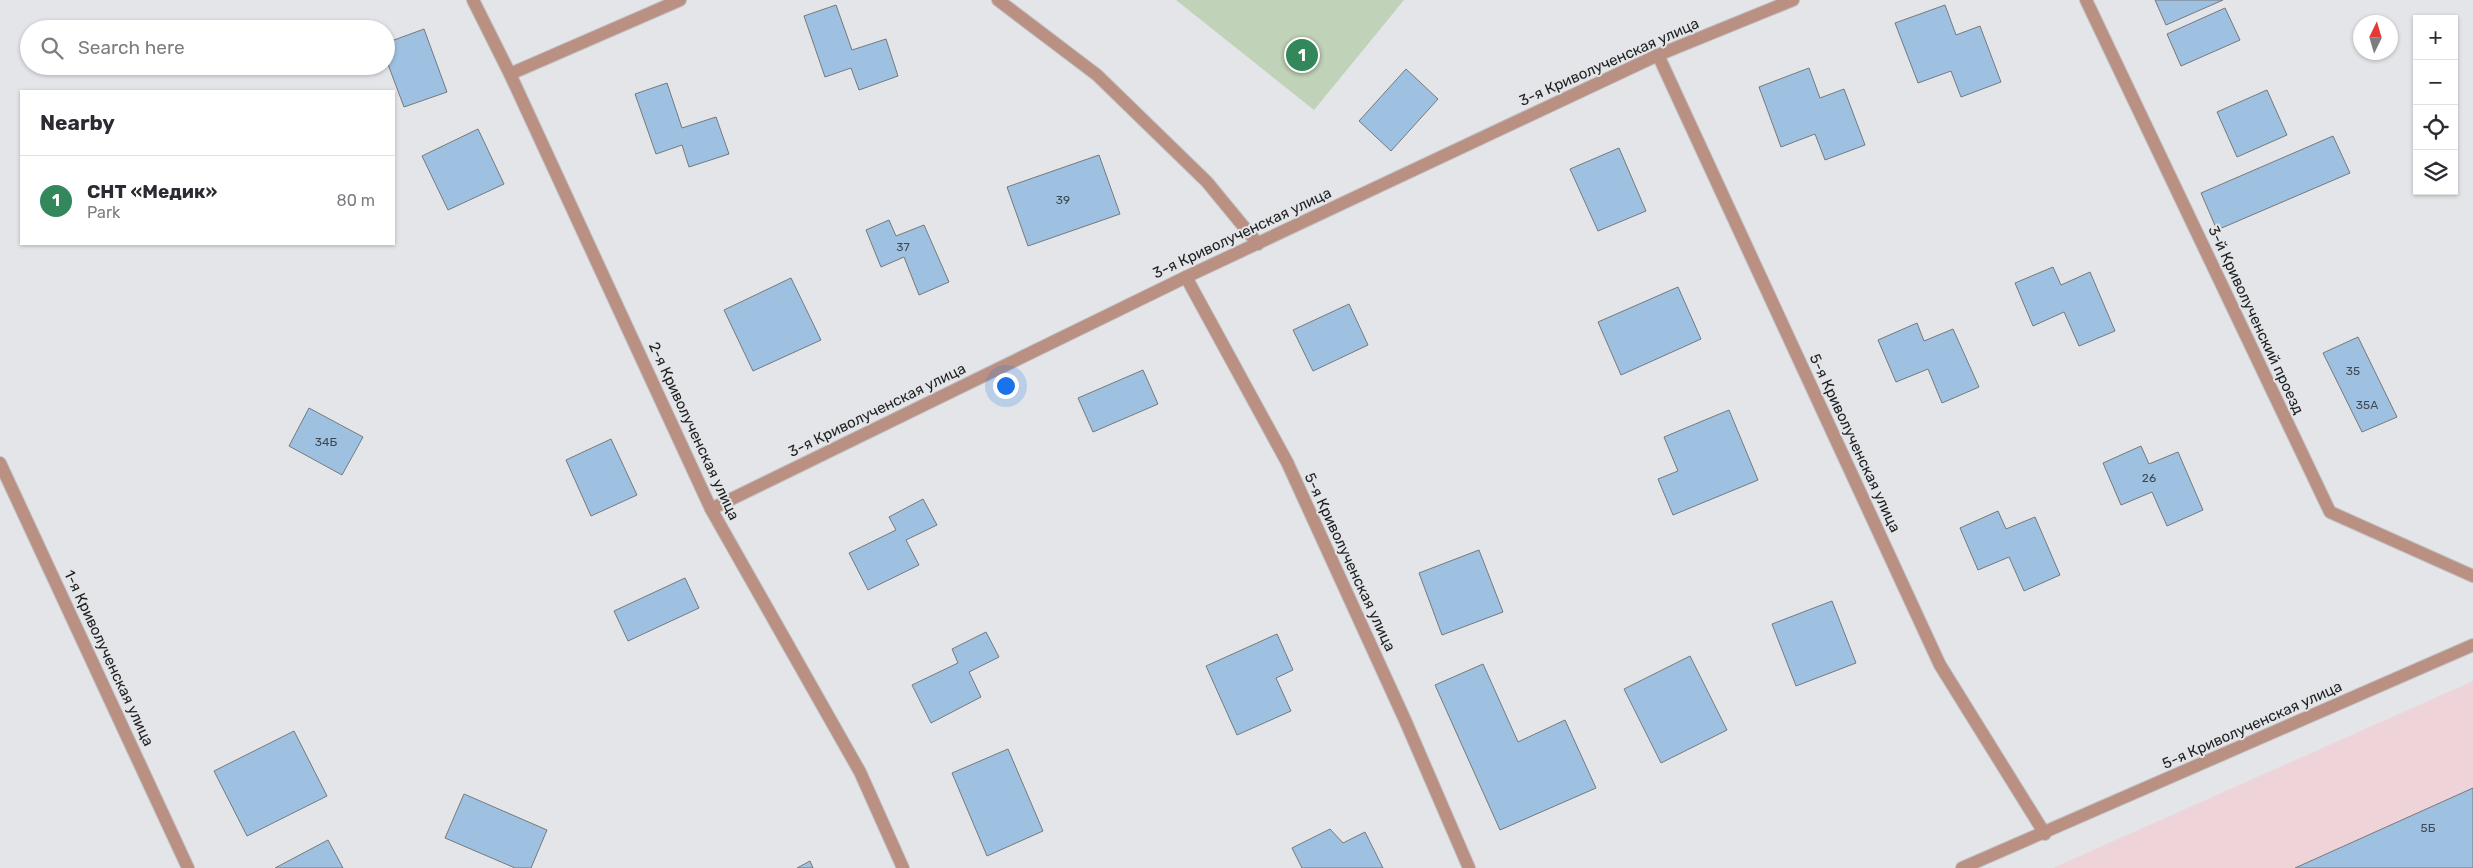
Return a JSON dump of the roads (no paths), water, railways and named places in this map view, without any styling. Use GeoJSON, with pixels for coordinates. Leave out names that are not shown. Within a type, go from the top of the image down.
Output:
{"type":"FeatureCollection","features":[{"type":"Feature","properties":{"kind":"street","name":"2-я Криволученская улица"},"geometry":{"type":"LineString","coordinates":[[473,0],[510,74],[711,509],[860,772],[903,868]]}},
{"type":"Feature","properties":{"kind":"street"},"geometry":{"type":"LineString","coordinates":[[510,74],[680,0]]}},
{"type":"Feature","properties":{"kind":"street"},"geometry":{"type":"LineString","coordinates":[[998,0],[1097,75],[1207,182],[1258,244]]}},
{"type":"Feature","properties":{"kind":"street","name":"3-я Криволученская улица"},"geometry":{"type":"LineString","coordinates":[[711,509],[1186,277],[1658,55],[1793,0]]}},
{"type":"Feature","properties":{"kind":"street","name":"3-й Криволученский проезд"},"geometry":{"type":"LineString","coordinates":[[2086,0],[2330,512],[2473,576]]}},
{"type":"Feature","properties":{"kind":"street","name":"5-я Криволученская улица"},"geometry":{"type":"LineString","coordinates":[[1658,55],[1940,665],[2045,834]]}},
{"type":"Feature","properties":{"kind":"street","name":"5-я Криволученская улица"},"geometry":{"type":"LineString","coordinates":[[1186,277],[1287,462],[1406,720],[1469,868]]}},
{"type":"Feature","properties":{"kind":"street","name":"1-я Криволученская улица"},"geometry":{"type":"LineString","coordinates":[[0,463],[188,868]]}},
{"type":"Feature","properties":{"kind":"street","name":"5-я Криволученская улица"},"geometry":{"type":"LineString","coordinates":[[1962,868],[2045,834],[2473,646]]}},
{"type":"Feature","properties":{"kind":"place","name":"СНТ «Медик»"},"geometry":{"type":"Point","coordinates":[1302,55]}}]}
